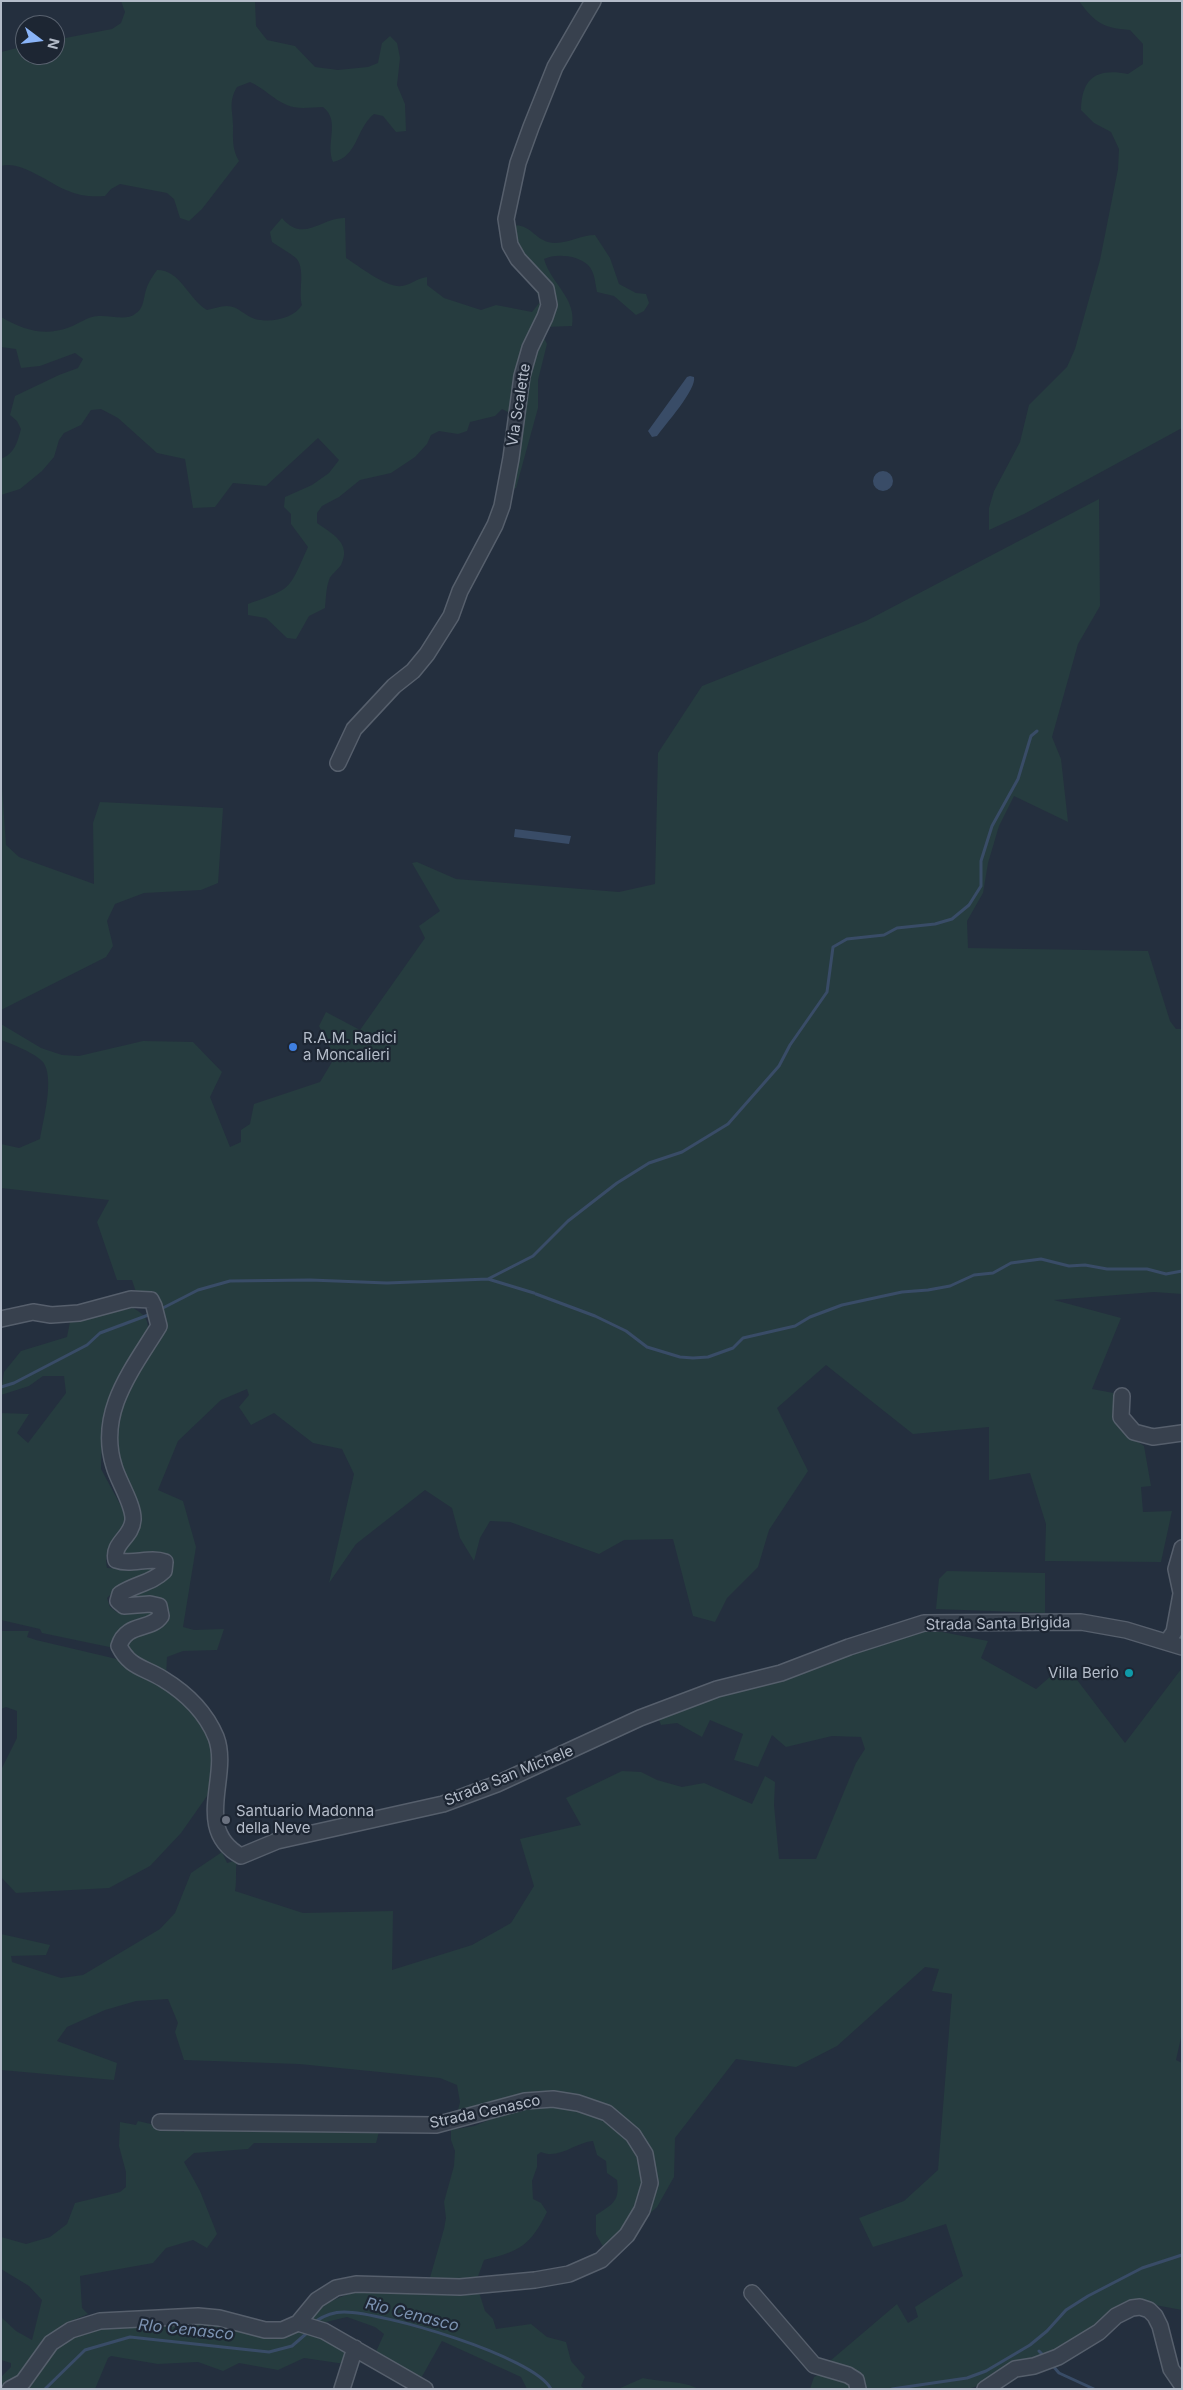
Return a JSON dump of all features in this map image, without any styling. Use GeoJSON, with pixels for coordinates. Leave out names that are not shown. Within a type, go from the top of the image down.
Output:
{"type":"FeatureCollection","features":[{"type":"Feature","properties":{"kind":"street","name":"Via Scalette"},"geometry":{"type":"LineString","coordinates":[[338,763],[354,729],[394,686],[413,671],[451,616],[460,591],[495,525],[502,506],[511,458],[522,376],[530,348],[549,305],[546,289],[518,259],[510,244],[506,219],[518,163],[531,127],[555,67],[592,1]]}},
{"type":"Feature","properties":{"kind":"street","name":"Strada San Michele"},"geometry":{"type":"LineString","coordinates":[[1,1319],[33,1312],[51,1315],[79,1313],[132,1299],[144,1298],[151,1300],[154,1306],[159,1326],[122,1388],[111,1415],[108,1433],[114,1466],[131,1508],[133,1520],[127,1536],[118,1544],[114,1552],[116,1560],[123,1563],[157,1559],[165,1562],[164,1571],[155,1580],[129,1588],[120,1594],[118,1601],[124,1606],[150,1604],[159,1606],[162,1616],[157,1622],[130,1631],[121,1639],[119,1646],[131,1664],[164,1679],[187,1697],[207,1718],[220,1753],[220,1767],[214,1800],[215,1817],[221,1836],[235,1853],[244,1856],[277,1841],[443,1804],[498,1784],[640,1718],[717,1689]]}},
{"type":"Feature","properties":{"kind":"street"},"geometry":{"type":"LineString","coordinates":[[1122,1396],[1121,1417],[1134,1432],[1153,1437],[1182,1433]]}},
{"type":"Feature","properties":{"kind":"street"},"geometry":{"type":"LineString","coordinates":[[1167,1642],[1174,1632],[1182,1596],[1176,1569],[1182,1548]]}},
{"type":"Feature","properties":{"kind":"street","name":"Strada Santa Brigida"},"geometry":{"type":"LineString","coordinates":[[717,1689],[781,1673],[849,1647],[924,1623],[1081,1622],[1126,1630],[1182,1647]]}},
{"type":"Feature","properties":{"kind":"street","name":"Strada Cenasco"},"geometry":{"type":"LineString","coordinates":[[160,2122],[436,2126],[525,2102],[553,2099],[578,2103],[607,2113],[633,2135],[645,2154],[650,2182],[642,2210],[627,2235],[601,2260],[569,2274],[503,2284],[460,2287],[356,2284],[336,2288],[317,2300],[298,2322]]}},
{"type":"Feature","properties":{"kind":"street"},"geometry":{"type":"LineString","coordinates":[[752,2293],[814,2365],[848,2375],[856,2380],[858,2389]]}},
{"type":"Feature","properties":{"kind":"street"},"geometry":{"type":"LineString","coordinates":[[985,2389],[1015,2369],[1034,2366],[1058,2357],[1099,2332],[1116,2316],[1132,2308],[1140,2307],[1149,2310],[1155,2316],[1160,2326],[1171,2369],[1182,2385]]}},
{"type":"Feature","properties":{"kind":"street"},"geometry":{"type":"LineString","coordinates":[[10,2389],[23,2382],[51,2343],[71,2330],[100,2321],[198,2316],[219,2318],[266,2330],[282,2330],[298,2322],[324,2330],[425,2389]]}},
{"type":"Feature","properties":{"kind":"street"},"geometry":{"type":"LineString","coordinates":[[342,2389],[355,2348]]}},
{"type":"Feature","properties":{"kind":"green space"},"geometry":{"type":"Polygon","coordinates":[[[121,1],[255,1],[256,26],[267,40],[295,46],[315,67],[338,70],[368,67],[378,63],[382,43],[390,36],[397,43],[400,58],[397,85],[405,104],[406,131],[396,132],[383,116],[374,114],[368,120],[347,154],[333,162],[331,155],[331,119],[323,107],[291,107],[250,82],[237,87],[234,92],[232,106],[233,144],[239,161],[202,209],[189,221],[180,218],[174,199],[167,193],[120,184],[111,189],[105,196],[85,196],[66,190],[17,166],[1,166],[1,52],[15,48],[15,65],[65,65],[65,38],[112,29],[121,23],[125,12],[121,1]]]}},
{"type":"Feature","properties":{"kind":"green space"},"geometry":{"type":"Polygon","coordinates":[[[1079,1],[1182,1],[1182,428],[1024,514],[989,530],[989,508],[994,491],[1020,442],[1029,405],[1067,367],[1075,349],[1100,260],[1118,169],[1119,149],[1111,132],[1094,123],[1081,110],[1084,90],[1093,77],[1108,72],[1128,74],[1143,64],[1143,44],[1130,30],[1113,28],[1100,23],[1090,15],[1079,1]]]}},
{"type":"Feature","properties":{"kind":"green space"},"geometry":{"type":"Polygon","coordinates":[[[282,218],[297,229],[305,229],[328,221],[345,218],[346,258],[365,271],[388,284],[396,286],[402,286],[427,277],[427,285],[444,298],[481,310],[496,305],[532,312],[540,302],[534,284],[511,234],[513,225],[524,227],[539,238],[554,243],[595,235],[610,258],[619,284],[636,293],[646,294],[649,303],[644,311],[636,315],[614,296],[597,292],[592,271],[584,262],[566,256],[554,256],[544,259],[547,268],[571,307],[573,316],[572,326],[545,327],[543,336],[547,344],[538,380],[538,408],[516,488],[507,490],[510,413],[502,409],[495,416],[470,422],[467,431],[458,434],[439,431],[431,435],[427,444],[415,457],[391,473],[360,480],[339,497],[322,506],[317,513],[317,523],[339,540],[344,551],[344,557],[341,565],[329,580],[325,608],[309,616],[296,639],[287,638],[266,618],[248,615],[248,604],[274,595],[287,586],[297,572],[308,547],[291,524],[291,514],[284,507],[285,497],[312,485],[329,473],[339,460],[318,438],[266,486],[233,483],[215,507],[193,508],[185,459],[157,453],[118,418],[101,409],[91,410],[81,425],[64,433],[59,440],[54,457],[42,471],[20,489],[1,495],[1,459],[12,451],[17,443],[21,429],[17,421],[10,415],[15,396],[78,368],[83,359],[75,353],[40,366],[21,368],[16,349],[1,347],[1,317],[26,329],[43,332],[61,330],[94,317],[131,316],[141,309],[148,285],[157,270],[165,271],[172,275],[207,310],[231,306],[255,319],[275,320],[287,317],[302,305],[301,268],[296,258],[272,242],[270,232],[282,218]]]}},
{"type":"Feature","properties":{"kind":"green space"},"geometry":{"type":"Polygon","coordinates":[[[1099,499],[1100,606],[1078,644],[1052,737],[1061,759],[1068,822],[1014,796],[999,826],[988,863],[983,893],[967,921],[968,948],[1148,951],[1170,1021],[1176,1029],[1182,1029],[1182,1294],[1154,1292],[1054,1300],[1121,1318],[1092,1389],[1119,1394],[1117,1404],[1118,1419],[1125,1431],[1144,1446],[1151,1486],[1141,1487],[1143,1512],[1172,1511],[1161,1562],[1045,1561],[1046,1524],[1030,1473],[989,1480],[989,1427],[913,1434],[826,1365],[777,1408],[808,1471],[769,1530],[758,1567],[727,1598],[715,1622],[693,1616],[673,1539],[624,1540],[599,1554],[510,1522],[490,1521],[480,1538],[474,1561],[460,1538],[452,1508],[425,1490],[356,1544],[329,1583],[354,1474],[342,1449],[313,1443],[274,1413],[251,1425],[239,1407],[249,1395],[247,1389],[221,1400],[178,1441],[158,1490],[183,1501],[196,1547],[183,1627],[194,1630],[224,1629],[217,1650],[183,1651],[167,1657],[166,1676],[129,1653],[127,1642],[160,1625],[168,1614],[166,1601],[152,1597],[124,1598],[141,1587],[162,1583],[173,1569],[166,1556],[124,1555],[119,1553],[131,1538],[117,1463],[114,1415],[156,1336],[151,1308],[137,1295],[132,1280],[117,1280],[97,1222],[109,1200],[1,1188],[1,1144],[19,1148],[40,1139],[48,1078],[43,1062],[29,1052],[1,1040],[1,1024],[41,1048],[62,1055],[79,1056],[143,1041],[193,1042],[222,1072],[210,1097],[230,1147],[241,1142],[241,1130],[250,1124],[254,1104],[320,1082],[335,1057],[319,1026],[326,1012],[360,1030],[425,938],[419,926],[440,911],[412,863],[417,862],[456,879],[619,892],[655,884],[658,753],[702,686],[866,621],[1099,499]]]}},
{"type":"Feature","properties":{"kind":"green space"},"geometry":{"type":"Polygon","coordinates":[[[1,773],[6,845],[19,857],[94,884],[93,823],[100,802],[223,808],[218,883],[201,890],[144,893],[115,904],[107,921],[113,946],[106,957],[1,1010],[1,773]]]}},
{"type":"Feature","properties":{"kind":"green space"},"geometry":{"type":"Polygon","coordinates":[[[133,1308],[145,1318],[148,1324],[148,1333],[108,1405],[102,1433],[101,1469],[128,1519],[122,1533],[109,1549],[106,1562],[107,1568],[155,1567],[158,1571],[115,1590],[107,1598],[110,1607],[118,1613],[136,1610],[154,1611],[156,1615],[114,1648],[42,1633],[40,1629],[1,1620],[1,1413],[29,1414],[17,1433],[28,1443],[66,1393],[64,1376],[43,1376],[29,1386],[1,1395],[1,1392],[4,1372],[21,1351],[67,1337],[70,1322],[133,1308]]]}},
{"type":"Feature","properties":{"kind":"green space"},"geometry":{"type":"Polygon","coordinates":[[[947,1571],[1045,1573],[1045,1613],[936,1609],[939,1579],[947,1571]]]}},
{"type":"Feature","properties":{"kind":"green space"},"geometry":{"type":"Polygon","coordinates":[[[927,1629],[988,1641],[981,1658],[1036,1689],[1065,1664],[1125,1743],[1182,1668],[1182,2033],[1176,2060],[1182,2063],[1182,2310],[1144,2303],[1080,2340],[967,2389],[861,2389],[823,2367],[897,2304],[908,2323],[918,2317],[915,2307],[963,2276],[946,2224],[873,2247],[859,2218],[904,2201],[938,2170],[952,1994],[932,1991],[939,1969],[925,1967],[837,2046],[796,2067],[736,2059],[675,2138],[674,2177],[657,2207],[645,2218],[649,2152],[579,2099],[456,2118],[460,2102],[457,2085],[440,2078],[299,2064],[184,2060],[175,2032],[178,2023],[168,1999],[136,2001],[105,2010],[67,2027],[57,2041],[117,2063],[114,2080],[1,2070],[1,1934],[50,1945],[46,1955],[11,1956],[12,1962],[61,1978],[83,1975],[160,1929],[175,1913],[191,1873],[222,1852],[227,1863],[237,1860],[235,1891],[303,1913],[393,1911],[392,1970],[472,1945],[511,1923],[534,1886],[520,1839],[581,1825],[566,1798],[622,1771],[641,1772],[657,1780],[682,1787],[704,1783],[752,1804],[765,1776],[775,1782],[774,1805],[779,1859],[816,1859],[856,1763],[865,1749],[861,1737],[832,1736],[786,1747],[772,1735],[758,1767],[734,1760],[743,1734],[710,1720],[702,1737],[677,1723],[661,1725],[658,1718],[721,1695],[927,1629]]]}},
{"type":"Feature","properties":{"kind":"green space"},"geometry":{"type":"Polygon","coordinates":[[[1,1631],[29,1631],[27,1637],[36,1640],[121,1660],[161,1682],[202,1719],[215,1752],[214,1774],[207,1796],[181,1833],[150,1866],[109,1888],[16,1893],[1,1877],[1,1770],[17,1738],[17,1711],[6,1707],[1,1709],[1,1631]]]}},
{"type":"Feature","properties":{"kind":"green space"},"geometry":{"type":"Polygon","coordinates":[[[553,2103],[606,2118],[639,2149],[644,2189],[634,2215],[606,2252],[596,2234],[596,2215],[611,2205],[616,2197],[618,2187],[617,2180],[607,2173],[606,2161],[597,2155],[593,2141],[554,2154],[541,2152],[537,2155],[537,2167],[532,2181],[533,2199],[541,2203],[547,2212],[529,2240],[515,2250],[484,2260],[476,2282],[429,2281],[444,2229],[446,2218],[444,2202],[454,2166],[455,2151],[451,2140],[451,2130],[474,2126],[515,2110],[553,2103]]]}},
{"type":"Feature","properties":{"kind":"green space"},"geometry":{"type":"Polygon","coordinates":[[[138,2121],[184,2132],[186,2127],[380,2128],[376,2143],[254,2143],[248,2149],[194,2153],[184,2162],[200,2191],[217,2234],[207,2248],[193,2240],[166,2248],[153,2263],[80,2276],[82,2308],[88,2314],[60,2328],[19,2377],[1,2385],[1,2377],[11,2367],[11,2363],[1,2360],[1,2317],[16,2331],[32,2340],[42,2300],[29,2286],[1,2269],[1,2237],[26,2244],[50,2237],[67,2224],[75,2203],[120,2192],[126,2187],[126,2172],[119,2146],[120,2122],[136,2125],[138,2121]]]}},
{"type":"Feature","properties":{"kind":"green space"},"geometry":{"type":"Polygon","coordinates":[[[367,2289],[478,2289],[485,2311],[493,2319],[496,2329],[531,2324],[547,2337],[566,2342],[571,2361],[585,2377],[581,2386],[585,2389],[527,2389],[521,2377],[442,2341],[420,2380],[375,2354],[384,2334],[375,2327],[347,2317],[326,2322],[321,2335],[348,2349],[345,2364],[304,2358],[278,2370],[239,2363],[223,2371],[198,2362],[158,2364],[111,2356],[108,2358],[95,2389],[20,2389],[53,2346],[99,2325],[197,2319],[279,2334],[331,2301],[367,2289]]]}},
{"type":"Feature","properties":{"kind":"green space"},"geometry":{"type":"Polygon","coordinates":[[[824,2372],[846,2378],[854,2389],[810,2389],[814,2377],[824,2372]]]}},
{"type":"Feature","properties":{"kind":"green space"},"geometry":{"type":"Polygon","coordinates":[[[643,2378],[687,2384],[698,2389],[618,2389],[643,2378]]]}},
{"type":"Feature","properties":{"kind":"water"},"geometry":{"type":"Polygon","coordinates":[[[687,377],[694,377],[691,390],[657,436],[652,437],[648,431],[687,377]]]}},
{"type":"Feature","properties":{"kind":"water"},"geometry":{"type":"Polygon","coordinates":[[[883,471],[890,474],[893,481],[890,488],[883,491],[876,488],[873,481],[876,474],[883,471]]]}},
{"type":"Feature","properties":{"kind":"water"},"geometry":{"type":"Polygon","coordinates":[[[515,829],[571,836],[569,844],[514,837],[515,829]]]}},
{"type":"Feature","properties":{"kind":"waterway"},"geometry":{"type":"LineString","coordinates":[[488,1279],[533,1256],[568,1221],[617,1183],[649,1163],[682,1152],[728,1124],[779,1066],[790,1045],[827,992],[833,947],[847,939],[884,935],[897,928],[935,924],[952,919],[969,905],[981,886],[981,861],[992,826],[1018,779],[1031,736],[1037,731]]}},
{"type":"Feature","properties":{"kind":"waterway"},"geometry":{"type":"LineString","coordinates":[[536,1294],[595,1316],[626,1331],[647,1347],[680,1357],[693,1358],[708,1357],[733,1348],[743,1338],[795,1326],[810,1317],[842,1305],[902,1292],[950,1286],[974,1275],[993,1273],[1011,1263],[1041,1259],[1069,1266],[1085,1265],[1107,1269],[1147,1269],[1166,1274],[1182,1271]]}},
{"type":"Feature","properties":{"kind":"waterway"},"geometry":{"type":"LineString","coordinates":[[159,1310],[198,1290],[230,1281],[310,1280],[387,1283],[488,1279],[534,1293]]}},
{"type":"Feature","properties":{"kind":"waterway"},"geometry":{"type":"LineString","coordinates":[[1,1387],[14,1383],[87,1345],[100,1333],[151,1314]]}},
{"type":"Feature","properties":{"kind":"waterway","name":"Rio Cenasco"},"geometry":{"type":"LineString","coordinates":[[892,2389],[967,2378],[986,2371],[1030,2345],[1047,2331],[1066,2310],[1088,2296],[1142,2268],[1182,2255]]}},
{"type":"Feature","properties":{"kind":"waterway","name":"Rio Cenasco"},"geometry":{"type":"LineString","coordinates":[[316,2321],[329,2314],[344,2312],[390,2319],[422,2328],[488,2350],[517,2363],[539,2376],[551,2389]]}},
{"type":"Feature","properties":{"kind":"waterway","name":"RIo Cenasco"},"geometry":{"type":"LineString","coordinates":[[45,2389],[85,2350],[130,2337],[269,2352],[292,2346],[307,2333]]}},
{"type":"Feature","properties":{"kind":"waterway"},"geometry":{"type":"LineString","coordinates":[[1039,2351],[1044,2356]]}},
{"type":"Feature","properties":{"kind":"waterway"},"geometry":{"type":"LineString","coordinates":[[1053,2366],[1059,2373],[1094,2389]]}},
{"type":"Feature","properties":{"kind":"place","name":"R.A.M. Radici a Moncalieri"},"geometry":{"type":"Point","coordinates":[293,1047]}},
{"type":"Feature","properties":{"kind":"place","name":"Villa Berio"},"geometry":{"type":"Point","coordinates":[1129,1673]}},
{"type":"Feature","properties":{"kind":"place","name":"Santuario Madonna della Neve"},"geometry":{"type":"Point","coordinates":[226,1820]}}]}
